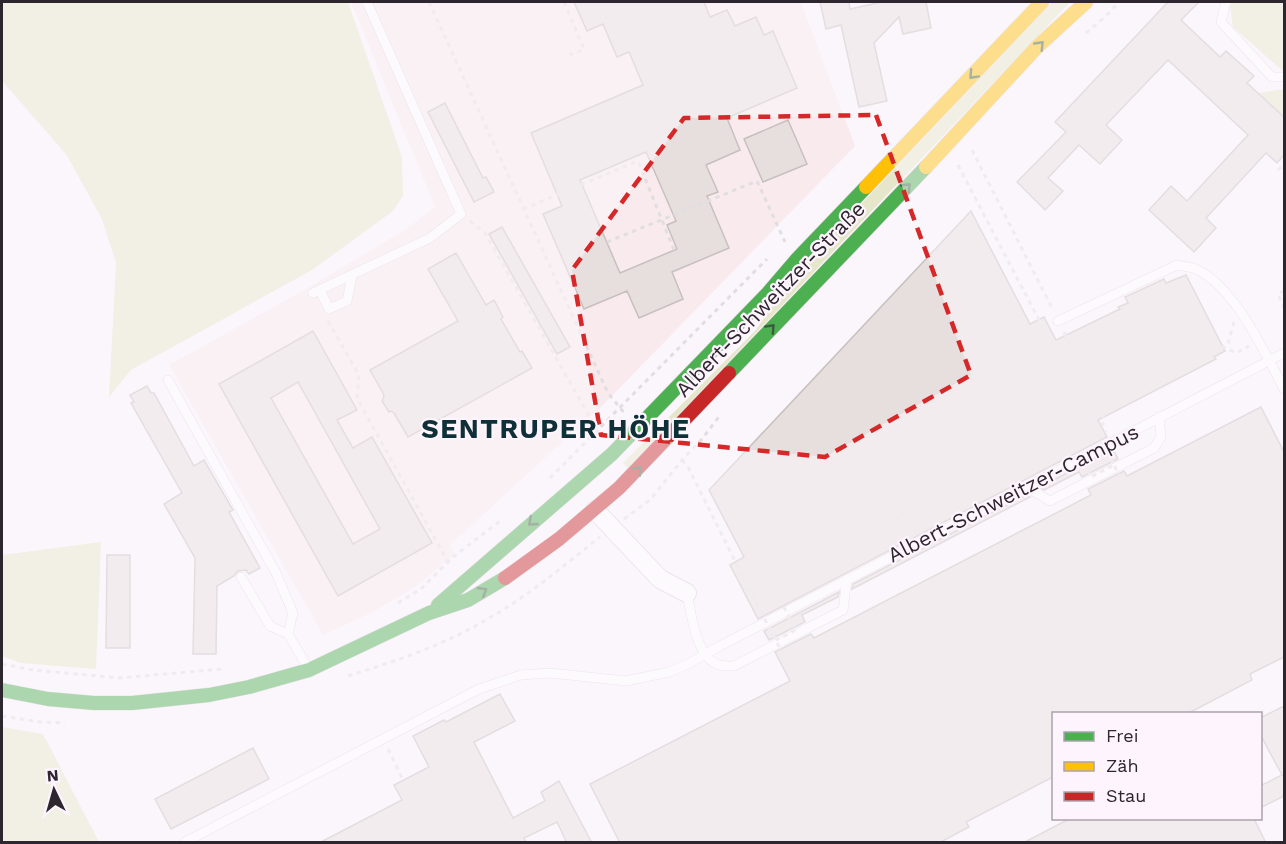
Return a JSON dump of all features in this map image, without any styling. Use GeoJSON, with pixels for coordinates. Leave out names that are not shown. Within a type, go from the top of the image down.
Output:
{"type":"FeatureCollection","features":[{"type":"Feature","properties":{"kind":"street","name":"Albert-Schweitzer-Straße"},"geometry":{"type":"LineString","coordinates":[[2,690],[48,699],[94,703],[132,703],[209,695],[272,682],[309,670],[429,613],[468,600],[502,579],[559,539],[620,445],[768,293],[798,258],[1041,2]]}},
{"type":"Feature","properties":{"kind":"street","name":"Albert-Schweitzer-Straße"},"geometry":{"type":"LineString","coordinates":[[429,613],[461,584],[585,498],[631,477],[1037,47],[1086,2]]}},
{"type":"Feature","properties":{"kind":"street"},"geometry":{"type":"LineString","coordinates":[[585,498],[660,579],[687,593]]}},
{"type":"Feature","properties":{"kind":"lane"},"geometry":{"type":"LineString","coordinates":[[352,275],[347,301],[329,309],[316,292],[430,238],[461,214],[367,2]]}},
{"type":"Feature","properties":{"kind":"lane"},"geometry":{"type":"LineString","coordinates":[[1226,2],[1221,22],[1272,77],[1284,77]]}},
{"type":"Feature","properties":{"kind":"lane"},"geometry":{"type":"LineString","coordinates":[[1059,321],[1178,264],[1196,269],[1216,283],[1237,309],[1284,390]]}},
{"type":"Feature","properties":{"kind":"lane","name":"Albert-Schweitzer-Campus"},"geometry":{"type":"LineString","coordinates":[[185,843],[479,689],[521,675],[550,673],[626,681],[669,672],[688,664],[1025,486],[1284,353]]}},
{"type":"Feature","properties":{"kind":"lane"},"geometry":{"type":"LineString","coordinates":[[168,380],[276,573],[293,613],[288,634]]}},
{"type":"Feature","properties":{"kind":"lane"},"geometry":{"type":"LineString","coordinates":[[1025,486],[1050,501],[1122,465],[1154,448],[1161,437],[1159,417]]}},
{"type":"Feature","properties":{"kind":"lane"},"geometry":{"type":"LineString","coordinates":[[241,577],[270,626],[288,634],[309,670]]}},
{"type":"Feature","properties":{"kind":"lane"},"geometry":{"type":"LineString","coordinates":[[687,593],[693,628],[705,655],[717,664],[734,666],[843,610],[847,579]]}},
{"type":"Feature","properties":{"kind":"path"},"geometry":{"type":"LineString","coordinates":[[429,2],[609,393],[620,407]]}},
{"type":"Feature","properties":{"kind":"path"},"geometry":{"type":"LineString","coordinates":[[564,2],[584,49],[570,55]]}},
{"type":"Feature","properties":{"kind":"path"},"geometry":{"type":"LineString","coordinates":[[969,146],[1103,411],[1103,426],[1111,442]]}},
{"type":"Feature","properties":{"kind":"path"},"geometry":{"type":"LineString","coordinates":[[632,158],[634,163]]}},
{"type":"Feature","properties":{"kind":"path"},"geometry":{"type":"LineString","coordinates":[[523,209],[639,161],[674,250]]}},
{"type":"Feature","properties":{"kind":"path"},"geometry":{"type":"LineString","coordinates":[[955,161],[1121,479]]}},
{"type":"Feature","properties":{"kind":"path"},"geometry":{"type":"LineString","coordinates":[[1278,170],[1284,164]]}},
{"type":"Feature","properties":{"kind":"path"},"geometry":{"type":"LineString","coordinates":[[607,242],[757,181],[785,241],[798,258]]}},
{"type":"Feature","properties":{"kind":"path"},"geometry":{"type":"LineString","coordinates":[[461,214],[485,233],[597,432]]}},
{"type":"Feature","properties":{"kind":"path"},"geometry":{"type":"LineString","coordinates":[[549,479],[768,258]]}},
{"type":"Feature","properties":{"kind":"path"},"geometry":{"type":"LineString","coordinates":[[1284,291],[1278,294],[1284,308]]}},
{"type":"Feature","properties":{"kind":"path"},"geometry":{"type":"LineString","coordinates":[[316,292],[359,375],[357,398],[461,584]]}},
{"type":"Feature","properties":{"kind":"path"},"geometry":{"type":"LineString","coordinates":[[1236,352],[1223,347],[1228,344],[1237,309]]}},
{"type":"Feature","properties":{"kind":"path"},"geometry":{"type":"LineString","coordinates":[[751,594],[1090,418]]}},
{"type":"Feature","properties":{"kind":"path"},"geometry":{"type":"LineString","coordinates":[[1067,430],[1091,477],[1114,465]]}},
{"type":"Feature","properties":{"kind":"path"},"geometry":{"type":"LineString","coordinates":[[682,460],[783,654]]}},
{"type":"Feature","properties":{"kind":"path"},"geometry":{"type":"LineString","coordinates":[[394,605],[422,588],[487,530],[504,519]]}},
{"type":"Feature","properties":{"kind":"path"},"geometry":{"type":"LineString","coordinates":[[771,583],[796,630],[776,640]]}},
{"type":"Feature","properties":{"kind":"path"},"geometry":{"type":"LineString","coordinates":[[2,664],[33,670],[120,678],[225,669]]}},
{"type":"Feature","properties":{"kind":"path"},"geometry":{"type":"LineString","coordinates":[[383,739],[403,780]]}},
{"type":"Feature","properties":{"kind":"highlighted area"},"geometry":{"type":"Polygon","coordinates":[[[876,115],[971,375],[825,457],[601,435],[572,270],[684,118],[876,115]]]}},
{"type":"Feature","properties":{"kind":"shaded area"},"geometry":{"type":"Polygon","coordinates":[[[351,2],[801,2],[855,146],[605,403],[450,545],[455,554],[418,585],[373,612],[323,635],[169,365],[306,289],[405,230],[435,207],[351,2]]]}},
{"type":"Feature","properties":{"kind":"green space"},"geometry":{"type":"Polygon","coordinates":[[[2,2],[348,2],[402,157],[403,196],[393,211],[312,270],[131,370],[109,397],[116,263],[102,219],[66,154],[2,81],[2,2]]]}},
{"type":"Feature","properties":{"kind":"green space"},"geometry":{"type":"Polygon","coordinates":[[[1052,2],[1070,2],[628,468],[623,463],[755,331],[795,274],[1052,2]]]}},
{"type":"Feature","properties":{"kind":"green space"},"geometry":{"type":"Polygon","coordinates":[[[1233,2],[1284,2],[1284,72],[1233,27],[1230,6],[1233,2]]]}},
{"type":"Feature","properties":{"kind":"green space"},"geometry":{"type":"Polygon","coordinates":[[[1284,89],[1284,117],[1259,93],[1284,89]]]}},
{"type":"Feature","properties":{"kind":"green space"},"geometry":{"type":"Polygon","coordinates":[[[101,542],[96,669],[21,663],[2,656],[2,555],[101,542]]]}},
{"type":"Feature","properties":{"kind":"green space"},"geometry":{"type":"Polygon","coordinates":[[[2,727],[43,734],[99,842],[2,842],[2,727]]]}},
{"type":"Feature","properties":{"kind":"building"},"geometry":{"type":"Polygon","coordinates":[[[574,2],[704,2],[710,17],[727,10],[735,26],[756,17],[764,35],[773,31],[797,88],[727,118],[740,150],[706,165],[718,192],[707,196],[729,248],[672,272],[683,299],[639,318],[627,291],[584,309],[543,214],[562,206],[531,133],[643,85],[629,52],[617,57],[603,24],[587,31],[574,2]],[[646,152],[580,180],[620,273],[677,249],[667,225],[676,221],[646,152]]]}},
{"type":"Feature","properties":{"kind":"building"},"geometry":{"type":"Polygon","coordinates":[[[820,2],[849,2],[850,9],[882,2],[926,2],[931,28],[903,34],[899,17],[874,43],[887,101],[859,107],[841,25],[826,29],[820,2]]]}},
{"type":"Feature","properties":{"kind":"building"},"geometry":{"type":"Polygon","coordinates":[[[1168,2],[1199,2],[1181,20],[1220,57],[1226,51],[1254,76],[1247,83],[1284,117],[1284,155],[1277,163],[1266,153],[1206,218],[1216,228],[1194,252],[1149,210],[1171,186],[1187,201],[1248,135],[1168,60],[1106,125],[1122,140],[1100,164],[1079,145],[1048,178],[1063,191],[1045,210],[1017,182],[1066,132],[1055,122],[1168,2]]]}},
{"type":"Feature","properties":{"kind":"building"},"geometry":{"type":"Polygon","coordinates":[[[445,103],[483,178],[486,177],[494,192],[474,202],[428,112],[445,103]]]}},
{"type":"Feature","properties":{"kind":"building"},"geometry":{"type":"Polygon","coordinates":[[[788,120],[807,164],[763,182],[744,139],[788,120]]]}},
{"type":"Feature","properties":{"kind":"building"},"geometry":{"type":"Polygon","coordinates":[[[971,211],[1030,324],[1044,317],[1056,340],[1120,309],[1118,307],[1128,303],[1125,297],[1164,279],[1166,283],[1186,275],[1225,351],[1214,357],[1216,359],[1098,420],[1107,437],[758,619],[730,565],[744,557],[709,490],[971,211]]]}},
{"type":"Feature","properties":{"kind":"building"},"geometry":{"type":"Polygon","coordinates":[[[502,227],[570,347],[557,354],[489,234],[502,227]]]}},
{"type":"Feature","properties":{"kind":"building"},"geometry":{"type":"Polygon","coordinates":[[[456,253],[486,305],[494,300],[503,317],[501,319],[532,368],[408,437],[394,413],[389,412],[382,401],[383,393],[370,370],[458,321],[428,269],[456,253]]]}},
{"type":"Feature","properties":{"kind":"building"},"geometry":{"type":"Polygon","coordinates":[[[313,331],[357,410],[337,420],[353,448],[372,437],[432,543],[338,596],[219,384],[313,331]],[[298,382],[271,398],[353,544],[380,529],[298,382]]]}},
{"type":"Feature","properties":{"kind":"building"},"geometry":{"type":"Polygon","coordinates":[[[147,386],[151,393],[154,393],[194,466],[204,460],[233,510],[229,512],[260,568],[249,574],[246,570],[238,571],[217,586],[216,654],[193,654],[195,558],[164,504],[182,493],[131,403],[134,402],[130,395],[147,386]]]}},
{"type":"Feature","properties":{"kind":"building"},"geometry":{"type":"Polygon","coordinates":[[[1261,407],[1284,452],[1284,657],[1250,674],[1252,680],[1191,712],[1052,712],[1052,778],[966,822],[969,827],[939,843],[620,843],[590,784],[790,681],[775,652],[811,634],[814,638],[1091,495],[1088,489],[1124,471],[1127,476],[1261,407]]]}},
{"type":"Feature","properties":{"kind":"building"},"geometry":{"type":"Polygon","coordinates":[[[1113,449],[1118,459],[1082,477],[1079,472],[1044,490],[1040,487],[1113,449]]]}},
{"type":"Feature","properties":{"kind":"building"},"geometry":{"type":"Polygon","coordinates":[[[1026,495],[1030,497],[852,589],[853,584],[1026,495]]]}},
{"type":"Feature","properties":{"kind":"building"},"geometry":{"type":"Polygon","coordinates":[[[107,555],[130,555],[130,648],[106,648],[107,555]]]}},
{"type":"Feature","properties":{"kind":"building"},"geometry":{"type":"Polygon","coordinates":[[[839,592],[838,597],[802,615],[805,622],[769,640],[764,631],[839,592]]]}},
{"type":"Feature","properties":{"kind":"building"},"geometry":{"type":"Polygon","coordinates":[[[500,694],[515,721],[474,742],[513,818],[545,801],[541,792],[559,781],[592,843],[567,843],[557,822],[524,838],[526,843],[319,843],[402,800],[394,785],[429,767],[413,736],[500,694]]]}},
{"type":"Feature","properties":{"kind":"building"},"geometry":{"type":"Polygon","coordinates":[[[1284,706],[1284,796],[1262,807],[1262,785],[1282,775],[1262,738],[1262,717],[1284,706]]]}},
{"type":"Feature","properties":{"kind":"building"},"geometry":{"type":"Polygon","coordinates":[[[253,748],[269,779],[171,829],[155,799],[253,748]]]}},
{"type":"Feature","properties":{"kind":"building"},"geometry":{"type":"Polygon","coordinates":[[[1067,820],[1254,820],[1266,843],[1023,843],[1067,820]]]}},
{"type":"Feature","properties":{"kind":"traffic: fast"},"geometry":{"type":"LineString","coordinates":[[729,373],[926,167]]}},
{"type":"Feature","properties":{"kind":"traffic: fast"},"geometry":{"type":"LineString","coordinates":[[438,605],[612,454],[768,293],[866,187]]}},
{"type":"Feature","properties":{"kind":"traffic: fast"},"geometry":{"type":"LineString","coordinates":[[2,690],[48,699],[94,703],[132,703],[209,695],[249,687],[309,670],[429,613],[468,600],[505,578]]}},
{"type":"Feature","properties":{"kind":"traffic: slow"},"geometry":{"type":"LineString","coordinates":[[866,187],[1042,2]]}},
{"type":"Feature","properties":{"kind":"traffic: slow"},"geometry":{"type":"LineString","coordinates":[[926,167],[1037,47],[1086,2]]}},
{"type":"Feature","properties":{"kind":"traffic: jam"},"geometry":{"type":"LineString","coordinates":[[505,578],[559,539],[619,488],[729,373]]}},
{"type":"Feature","properties":{"kind":"district","name":"SENTRUPER HÖHE"},"geometry":{"type":"Point","coordinates":[556,429]}}]}
